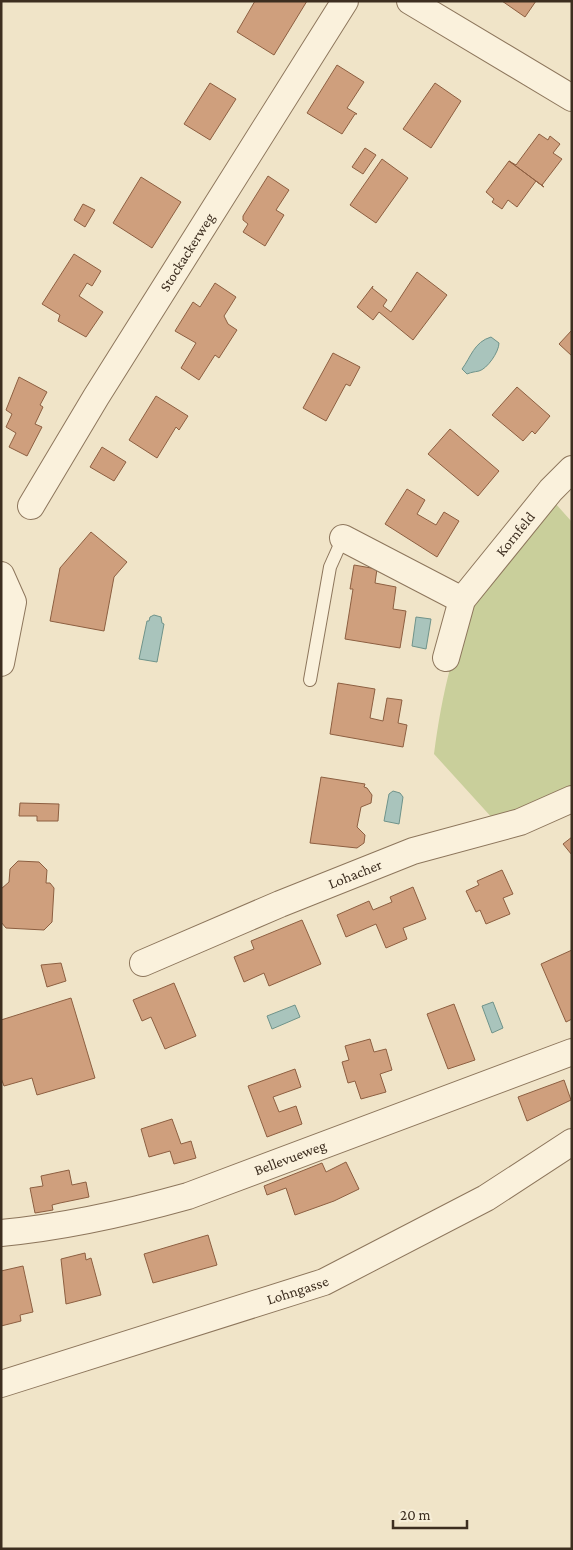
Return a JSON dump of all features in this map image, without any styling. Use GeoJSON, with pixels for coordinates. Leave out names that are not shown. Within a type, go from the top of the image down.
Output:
{"type":"FeatureCollection","features":[{"type":"Feature","properties":{"kind":"street","name":"Stockackerweg"},"geometry":{"type":"LineString","coordinates":[[31,506],[101,389],[345,1]]}},
{"type":"Feature","properties":{"kind":"street"},"geometry":{"type":"LineString","coordinates":[[410,1],[572,98]]}},
{"type":"Feature","properties":{"kind":"street","name":"Kornfeld"},"geometry":{"type":"LineString","coordinates":[[446,658],[462,600],[551,490],[572,469]]}},
{"type":"Feature","properties":{"kind":"street"},"geometry":{"type":"LineString","coordinates":[[343,538],[462,600]]}},
{"type":"Feature","properties":{"kind":"street"},"geometry":{"type":"LineString","coordinates":[[1,575],[13,602],[1,663]]}},
{"type":"Feature","properties":{"kind":"street","name":"Lohacher"},"geometry":{"type":"LineString","coordinates":[[143,963],[280,904],[413,851],[520,822],[572,799]]}},
{"type":"Feature","properties":{"kind":"street","name":"Bellevueweg"},"geometry":{"type":"LineString","coordinates":[[1,1233],[87,1221],[188,1196],[572,1052]]}},
{"type":"Feature","properties":{"kind":"street","name":"Lohngasse"},"geometry":{"type":"LineString","coordinates":[[1,1384],[324,1282],[486,1198],[572,1142]]}},
{"type":"Feature","properties":{"kind":"lane"},"geometry":{"type":"LineString","coordinates":[[310,680],[330,567],[343,538]]}},
{"type":"Feature","properties":{"kind":"green space"},"geometry":{"type":"Polygon","coordinates":[[[555,503],[572,522],[572,788],[494,820],[434,754],[441,709],[451,664],[466,621],[476,601],[503,561],[555,503]]]}},
{"type":"Feature","properties":{"kind":"water"},"geometry":{"type":"Polygon","coordinates":[[[491,337],[499,343],[492,360],[482,370],[467,374],[462,369],[474,350],[481,342],[491,337]]]}},
{"type":"Feature","properties":{"kind":"water"},"geometry":{"type":"Polygon","coordinates":[[[154,615],[161,617],[164,624],[157,662],[139,659],[147,621],[154,615]]]}},
{"type":"Feature","properties":{"kind":"water"},"geometry":{"type":"Polygon","coordinates":[[[416,617],[431,619],[426,649],[412,646],[416,617]]]}},
{"type":"Feature","properties":{"kind":"water"},"geometry":{"type":"Polygon","coordinates":[[[393,791],[400,793],[403,797],[399,824],[384,821],[389,794],[393,791]]]}},
{"type":"Feature","properties":{"kind":"water"},"geometry":{"type":"Polygon","coordinates":[[[493,1002],[503,1028],[492,1033],[482,1006],[493,1002]]]}},
{"type":"Feature","properties":{"kind":"water"},"geometry":{"type":"Polygon","coordinates":[[[295,1005],[300,1017],[272,1029],[267,1016],[295,1005]]]}},
{"type":"Feature","properties":{"kind":"building"},"geometry":{"type":"Polygon","coordinates":[[[255,1],[307,1],[274,55],[237,32],[255,1]]]}},
{"type":"Feature","properties":{"kind":"building"},"geometry":{"type":"Polygon","coordinates":[[[502,1],[536,1],[525,17],[502,1]]]}},
{"type":"Feature","properties":{"kind":"building"},"geometry":{"type":"Polygon","coordinates":[[[337,65],[364,82],[347,108],[357,114],[355,114],[342,134],[307,113],[337,65]]]}},
{"type":"Feature","properties":{"kind":"building"},"geometry":{"type":"Polygon","coordinates":[[[210,83],[236,99],[210,140],[184,124],[210,83]]]}},
{"type":"Feature","properties":{"kind":"building"},"geometry":{"type":"Polygon","coordinates":[[[435,83],[461,101],[431,148],[403,129],[435,83]]]}},
{"type":"Feature","properties":{"kind":"building"},"geometry":{"type":"Polygon","coordinates":[[[539,134],[548,140],[550,136],[560,144],[553,153],[562,159],[542,185],[544,187],[509,161],[516,165],[539,134]]]}},
{"type":"Feature","properties":{"kind":"building"},"geometry":{"type":"Polygon","coordinates":[[[365,148],[376,155],[363,174],[352,167],[365,148]]]}},
{"type":"Feature","properties":{"kind":"building"},"geometry":{"type":"Polygon","coordinates":[[[382,159],[408,178],[376,223],[350,205],[382,159]]]}},
{"type":"Feature","properties":{"kind":"building"},"geometry":{"type":"Polygon","coordinates":[[[509,161],[536,181],[517,207],[508,200],[502,209],[492,202],[494,199],[486,192],[509,161]]]}},
{"type":"Feature","properties":{"kind":"building"},"geometry":{"type":"Polygon","coordinates":[[[268,176],[289,190],[276,210],[284,215],[265,246],[243,232],[248,224],[243,220],[243,216],[268,176]]]}},
{"type":"Feature","properties":{"kind":"building"},"geometry":{"type":"Polygon","coordinates":[[[141,177],[181,202],[152,248],[113,223],[141,177]]]}},
{"type":"Feature","properties":{"kind":"building"},"geometry":{"type":"Polygon","coordinates":[[[83,204],[95,210],[85,227],[74,220],[83,204]]]}},
{"type":"Feature","properties":{"kind":"building"},"geometry":{"type":"Polygon","coordinates":[[[74,254],[101,271],[92,286],[87,283],[79,296],[103,312],[86,337],[58,321],[60,315],[42,304],[74,254]]]}},
{"type":"Feature","properties":{"kind":"building"},"geometry":{"type":"Polygon","coordinates":[[[417,272],[447,295],[413,340],[379,312],[373,320],[357,307],[373,286],[372,288],[387,300],[383,306],[391,312],[417,272]]]}},
{"type":"Feature","properties":{"kind":"building"},"geometry":{"type":"Polygon","coordinates":[[[215,283],[236,297],[224,316],[228,324],[237,330],[219,358],[215,355],[199,380],[181,368],[196,343],[175,331],[193,302],[200,307],[215,283]]]}},
{"type":"Feature","properties":{"kind":"building"},"geometry":{"type":"Polygon","coordinates":[[[572,330],[572,356],[559,344],[572,330]]]}},
{"type":"Feature","properties":{"kind":"building"},"geometry":{"type":"Polygon","coordinates":[[[333,353],[360,367],[350,386],[346,384],[326,421],[303,408],[333,353]]]}},
{"type":"Feature","properties":{"kind":"building"},"geometry":{"type":"Polygon","coordinates":[[[19,377],[47,392],[40,405],[43,407],[35,424],[42,427],[27,456],[9,447],[16,433],[6,427],[12,414],[6,410],[19,377]]]}},
{"type":"Feature","properties":{"kind":"building"},"geometry":{"type":"Polygon","coordinates":[[[517,387],[550,416],[535,434],[532,431],[523,441],[492,415],[517,387]]]}},
{"type":"Feature","properties":{"kind":"building"},"geometry":{"type":"Polygon","coordinates":[[[156,396],[188,416],[179,430],[176,427],[157,458],[129,440],[156,396]]]}},
{"type":"Feature","properties":{"kind":"building"},"geometry":{"type":"Polygon","coordinates":[[[450,429],[499,471],[478,496],[428,454],[450,429]]]}},
{"type":"Feature","properties":{"kind":"building"},"geometry":{"type":"Polygon","coordinates":[[[102,447],[126,462],[114,481],[90,467],[102,447]]]}},
{"type":"Feature","properties":{"kind":"building"},"geometry":{"type":"Polygon","coordinates":[[[407,489],[425,500],[417,514],[436,525],[444,512],[459,521],[437,557],[385,524],[407,489]]]}},
{"type":"Feature","properties":{"kind":"building"},"geometry":{"type":"Polygon","coordinates":[[[91,532],[127,562],[114,577],[104,631],[50,621],[60,568],[91,532]]]}},
{"type":"Feature","properties":{"kind":"building"},"geometry":{"type":"Polygon","coordinates":[[[354,565],[377,569],[375,583],[396,587],[393,609],[406,611],[400,648],[345,639],[353,589],[350,589],[354,565]]]}},
{"type":"Feature","properties":{"kind":"building"},"geometry":{"type":"Polygon","coordinates":[[[338,683],[375,689],[370,718],[383,721],[387,698],[402,700],[398,723],[407,725],[403,747],[330,734],[338,683]]]}},
{"type":"Feature","properties":{"kind":"building"},"geometry":{"type":"Polygon","coordinates":[[[321,777],[365,784],[364,787],[372,795],[371,803],[361,807],[357,827],[365,835],[364,843],[357,848],[310,843],[321,777]]]}},
{"type":"Feature","properties":{"kind":"building"},"geometry":{"type":"Polygon","coordinates":[[[20,803],[59,804],[58,821],[37,821],[37,816],[19,816],[20,803]]]}},
{"type":"Feature","properties":{"kind":"building"},"geometry":{"type":"Polygon","coordinates":[[[572,837],[572,855],[563,844],[572,837]]]}},
{"type":"Feature","properties":{"kind":"building"},"geometry":{"type":"Polygon","coordinates":[[[18,861],[39,862],[47,870],[46,883],[50,883],[54,888],[52,922],[44,930],[6,928],[1,922],[1,889],[9,882],[10,869],[18,861]]]}},
{"type":"Feature","properties":{"kind":"building"},"geometry":{"type":"Polygon","coordinates":[[[502,870],[513,894],[503,898],[510,914],[486,924],[480,910],[476,912],[466,891],[479,885],[477,881],[502,870]]]}},
{"type":"Feature","properties":{"kind":"building"},"geometry":{"type":"Polygon","coordinates":[[[413,887],[426,919],[403,928],[407,939],[386,948],[376,924],[346,937],[337,915],[369,901],[373,910],[392,902],[390,897],[413,887]]]}},
{"type":"Feature","properties":{"kind":"building"},"geometry":{"type":"Polygon","coordinates":[[[302,920],[321,964],[269,986],[264,973],[244,982],[234,957],[254,949],[251,941],[302,920]]]}},
{"type":"Feature","properties":{"kind":"building"},"geometry":{"type":"Polygon","coordinates":[[[572,950],[572,1019],[566,1022],[541,964],[572,950]]]}},
{"type":"Feature","properties":{"kind":"building"},"geometry":{"type":"Polygon","coordinates":[[[61,963],[66,981],[47,987],[41,965],[61,963]]]}},
{"type":"Feature","properties":{"kind":"building"},"geometry":{"type":"Polygon","coordinates":[[[174,983],[196,1036],[165,1049],[151,1017],[142,1021],[133,1000],[174,983]]]}},
{"type":"Feature","properties":{"kind":"building"},"geometry":{"type":"Polygon","coordinates":[[[71,998],[95,1078],[37,1095],[32,1078],[4,1086],[1,1078],[1,1020],[71,998]]]}},
{"type":"Feature","properties":{"kind":"building"},"geometry":{"type":"Polygon","coordinates":[[[454,1004],[475,1060],[448,1069],[427,1014],[454,1004]]]}},
{"type":"Feature","properties":{"kind":"building"},"geometry":{"type":"Polygon","coordinates":[[[370,1039],[374,1052],[386,1049],[392,1070],[380,1074],[386,1092],[361,1099],[355,1081],[348,1083],[342,1062],[349,1060],[345,1046],[370,1039]]]}},
{"type":"Feature","properties":{"kind":"building"},"geometry":{"type":"Polygon","coordinates":[[[295,1069],[301,1087],[273,1097],[279,1112],[296,1106],[302,1124],[267,1137],[248,1086],[295,1069]]]}},
{"type":"Feature","properties":{"kind":"building"},"geometry":{"type":"Polygon","coordinates":[[[564,1080],[571,1100],[527,1121],[518,1097],[564,1080]]]}},
{"type":"Feature","properties":{"kind":"building"},"geometry":{"type":"Polygon","coordinates":[[[172,1119],[181,1144],[191,1141],[196,1158],[174,1164],[170,1151],[149,1157],[141,1129],[172,1119]]]}},
{"type":"Feature","properties":{"kind":"building"},"geometry":{"type":"Polygon","coordinates":[[[346,1162],[359,1189],[334,1201],[295,1215],[286,1188],[267,1195],[264,1186],[322,1163],[326,1172],[346,1162]]]}},
{"type":"Feature","properties":{"kind":"building"},"geometry":{"type":"Polygon","coordinates":[[[69,1170],[72,1185],[86,1182],[89,1197],[52,1205],[53,1210],[35,1213],[30,1188],[43,1186],[41,1176],[69,1170]]]}},
{"type":"Feature","properties":{"kind":"building"},"geometry":{"type":"Polygon","coordinates":[[[208,1235],[217,1265],[153,1283],[144,1254],[208,1235]]]}},
{"type":"Feature","properties":{"kind":"building"},"geometry":{"type":"Polygon","coordinates":[[[85,1253],[86,1260],[91,1258],[101,1295],[66,1304],[61,1259],[85,1253]]]}},
{"type":"Feature","properties":{"kind":"building"},"geometry":{"type":"Polygon","coordinates":[[[23,1266],[33,1312],[20,1315],[21,1321],[1,1326],[1,1271],[23,1266]]]}}]}
